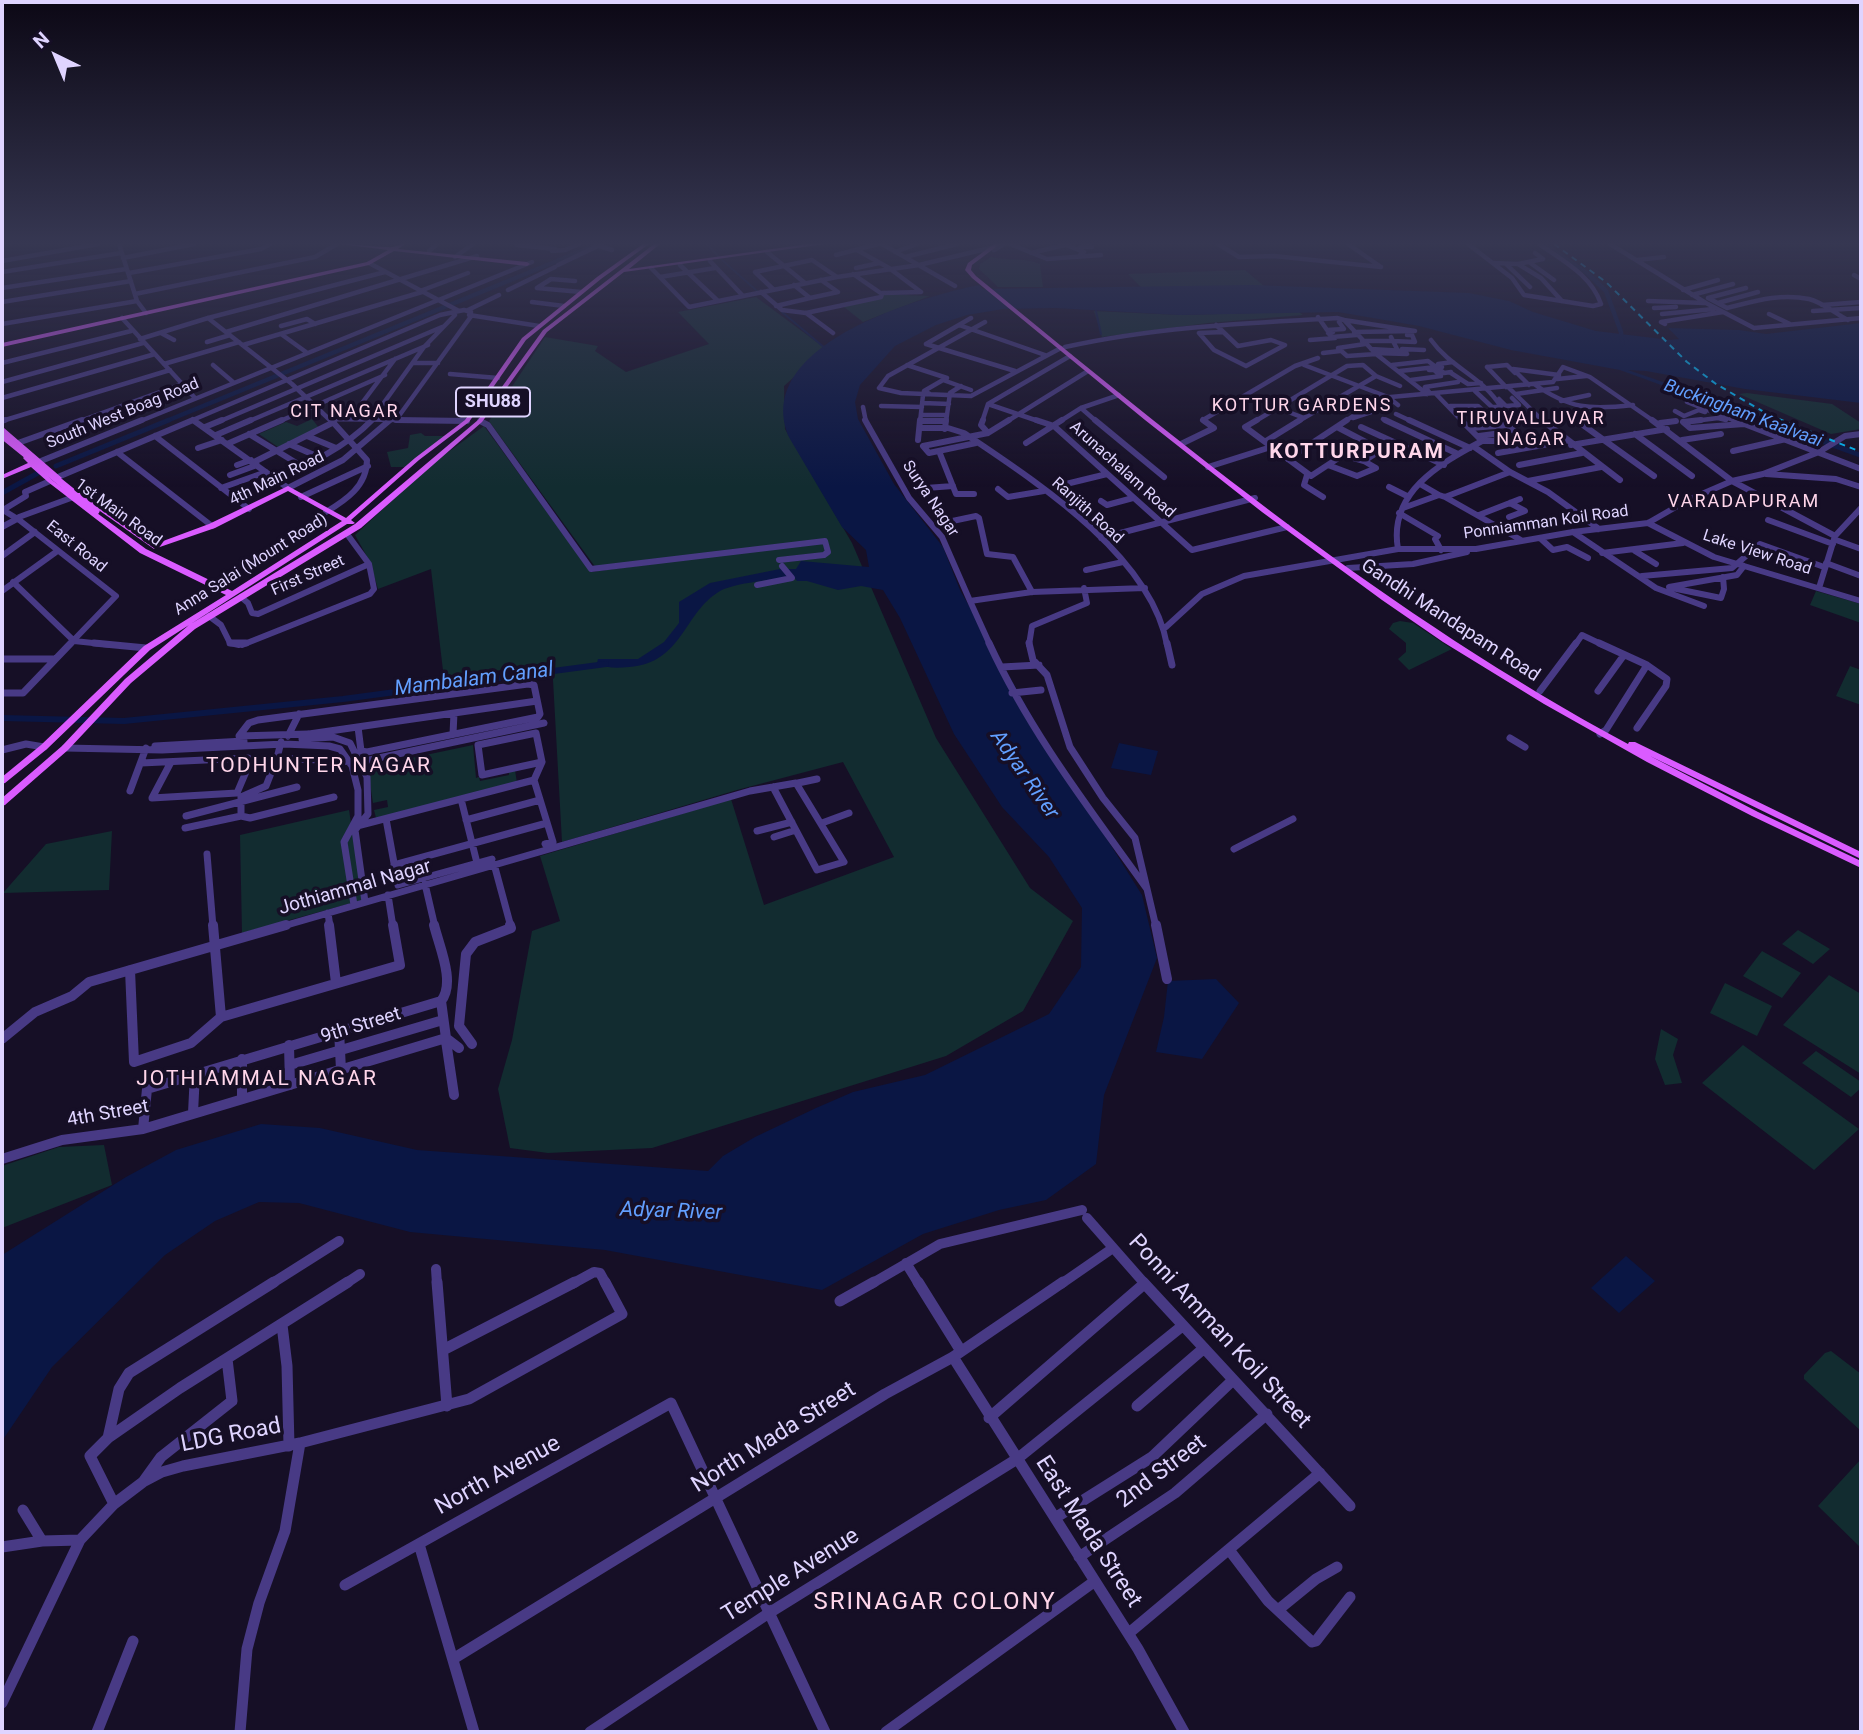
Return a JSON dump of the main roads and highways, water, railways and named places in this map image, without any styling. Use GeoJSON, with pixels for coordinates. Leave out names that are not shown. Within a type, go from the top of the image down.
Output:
{"type":"FeatureCollection","features":[{"type":"Feature","properties":{"kind":"main road"},"geometry":{"type":"LineString","coordinates":[[2,345],[91,325]]}},
{"type":"Feature","properties":{"kind":"main road","name":"Anna Salai (Mount Road)"},"geometry":{"type":"LineString","coordinates":[[2,782],[44,747],[146,648],[302,552],[346,521],[417,459],[467,421],[524,339],[540,325]]}},
{"type":"Feature","properties":{"kind":"main road","name":"Anna Salai (Mount Road)"},"geometry":{"type":"LineString","coordinates":[[18,786],[65,748],[128,681],[162,651],[209,616],[347,534],[480,421],[545,331],[553,325]]}},
{"type":"Feature","properties":{"kind":"main road"},"geometry":{"type":"LineString","coordinates":[[1035,325],[1061,346]]}},
{"type":"Feature","properties":{"kind":"main road","name":"Gandhi Mandapam Road"},"geometry":{"type":"LineString","coordinates":[[1061,346],[1088,371],[1183,444]]}},
{"type":"Feature","properties":{"kind":"main road","name":"Gandhi Mandapam Road"},"geometry":{"type":"LineString","coordinates":[[1061,346],[1287,527],[1458,648],[1603,732],[1861,856]]}},
{"type":"Feature","properties":{"kind":"main road"},"geometry":{"type":"LineString","coordinates":[[477,408],[488,408]]}},
{"type":"Feature","properties":{"kind":"main road"},"geometry":{"type":"LineString","coordinates":[[2,429],[41,461],[54,479]]}},
{"type":"Feature","properties":{"kind":"main road"},"geometry":{"type":"LineString","coordinates":[[2,436],[73,494],[137,541]]}},
{"type":"Feature","properties":{"kind":"main road","name":"1st Main Road"},"geometry":{"type":"LineString","coordinates":[[2,436],[32,464],[162,562],[232,594]]}},
{"type":"Feature","properties":{"kind":"main road"},"geometry":{"type":"LineString","coordinates":[[2,477],[41,461]]}},
{"type":"Feature","properties":{"kind":"main road","name":"4th Main Road"},"geometry":{"type":"LineString","coordinates":[[137,541],[154,547],[164,545],[212,526],[288,488],[346,521]]}},
{"type":"Feature","properties":{"kind":"main road","name":"Gandhi Mandapam Road"},"geometry":{"type":"LineString","coordinates":[[1252,499],[1332,559],[1645,759],[1861,865]]}},
{"type":"Feature","properties":{"kind":"main road"},"geometry":{"type":"LineString","coordinates":[[346,521],[358,526]]}},
{"type":"Feature","properties":{"kind":"main road"},"geometry":{"type":"LineString","coordinates":[[113,679],[128,681]]}},
{"type":"Feature","properties":{"kind":"main road"},"geometry":{"type":"LineString","coordinates":[[2,782],[18,786]]}},
{"type":"Feature","properties":{"kind":"main road","name":"SHU88"},"geometry":{"type":"LineString","coordinates":[[2,803],[18,786]]}},
{"type":"Feature","properties":{"kind":"water","name":"Adyar River"},"geometry":{"type":"Polygon","coordinates":[[[860,325],[936,325],[895,346],[860,385],[855,402],[858,419],[894,484],[943,547],[960,590],[1050,748],[1142,895],[1157,958],[1104,1095],[1096,1164],[1046,1200],[999,1210],[923,1234],[822,1290],[605,1250],[410,1232],[299,1203],[259,1202],[215,1221],[165,1255],[52,1367],[2,1441],[2,1255],[126,1177],[176,1150],[261,1124],[320,1128],[417,1150],[708,1171],[723,1156],[755,1137],[816,1108],[853,1092],[925,1075],[1049,1014],[1081,967],[1082,908],[1049,857],[1002,807],[954,734],[900,618],[883,590],[861,586],[838,590],[807,581],[797,581],[794,577],[735,586],[720,591],[708,600],[672,647],[661,657],[629,667],[609,667],[597,663],[598,659],[638,659],[664,642],[679,623],[679,602],[710,583],[780,569],[796,569],[801,561],[869,567],[866,550],[842,527],[790,439],[784,407],[793,378],[815,353],[860,325]]]}},
{"type":"Feature","properties":{"kind":"water"},"geometry":{"type":"Polygon","coordinates":[[[1413,325],[1576,325],[1596,331],[1670,340],[1679,339],[1668,328],[1739,330],[1766,334],[1861,325],[1861,403],[1745,389],[1628,370],[1794,427],[1861,453],[1861,458],[1620,370],[1511,350],[1413,325]]]}},
{"type":"Feature","properties":{"kind":"water"},"geometry":{"type":"Polygon","coordinates":[[[1119,743],[1158,751],[1151,775],[1111,768],[1119,743]]]}},
{"type":"Feature","properties":{"kind":"water"},"geometry":{"type":"Polygon","coordinates":[[[1216,979],[1239,1003],[1202,1059],[1156,1052],[1168,981],[1216,979]]]}},
{"type":"Feature","properties":{"kind":"water"},"geometry":{"type":"Polygon","coordinates":[[[1626,1256],[1655,1281],[1619,1313],[1591,1288],[1626,1256]]]}},
{"type":"Feature","properties":{"kind":"waterway","name":"Mambalam Canal"},"geometry":{"type":"LineString","coordinates":[[164,422],[401,325]]}},
{"type":"Feature","properties":{"kind":"waterway"},"geometry":{"type":"LineString","coordinates":[[797,325],[826,349]]}},
{"type":"Feature","properties":{"kind":"waterway"},"geometry":{"type":"LineString","coordinates":[[1099,325],[1101,334]]}},
{"type":"Feature","properties":{"kind":"waterway","name":"Buckingham Kaalvaai"},"geometry":{"type":"LineString","coordinates":[[1618,325],[1622,344]]}},
{"type":"Feature","properties":{"kind":"waterway","name":"Mambalam Canal"},"geometry":{"type":"LineString","coordinates":[[56,466],[169,420]]}},
{"type":"Feature","properties":{"kind":"waterway","name":"Mambalam Canal"},"geometry":{"type":"LineString","coordinates":[[2,493],[38,473]]}},
{"type":"Feature","properties":{"kind":"waterway","name":"Mambalam Canal"},"geometry":{"type":"LineString","coordinates":[[2,718],[124,721],[343,699],[606,664]]}},
{"type":"Feature","properties":{"kind":"railway"},"geometry":{"type":"LineString","coordinates":[[1649,325],[1687,362],[1716,384],[1769,415],[1861,452]]}},
{"type":"Feature","properties":{"kind":"district","name":"KOTTUR GARDENS"},"geometry":{"type":"Point","coordinates":[1302,406]}},
{"type":"Feature","properties":{"kind":"district","name":"CIT NAGAR"},"geometry":{"type":"Point","coordinates":[345,412]}},
{"type":"Feature","properties":{"kind":"district","name":"TIRUVALLUVAR NAGAR"},"geometry":{"type":"Point","coordinates":[1531,429]}},
{"type":"Feature","properties":{"kind":"district","name":"KOTTURPURAM"},"geometry":{"type":"Point","coordinates":[1357,453]}},
{"type":"Feature","properties":{"kind":"district","name":"VARADAPURAM"},"geometry":{"type":"Point","coordinates":[1744,502]}},
{"type":"Feature","properties":{"kind":"district","name":"TODHUNTER NAGAR"},"geometry":{"type":"Point","coordinates":[319,767]}},
{"type":"Feature","properties":{"kind":"district","name":"JOTHIAMMAL NAGAR"},"geometry":{"type":"Point","coordinates":[257,1080]}},
{"type":"Feature","properties":{"kind":"district","name":"SRINAGAR COLONY"},"geometry":{"type":"Point","coordinates":[935,1603]}}]}
